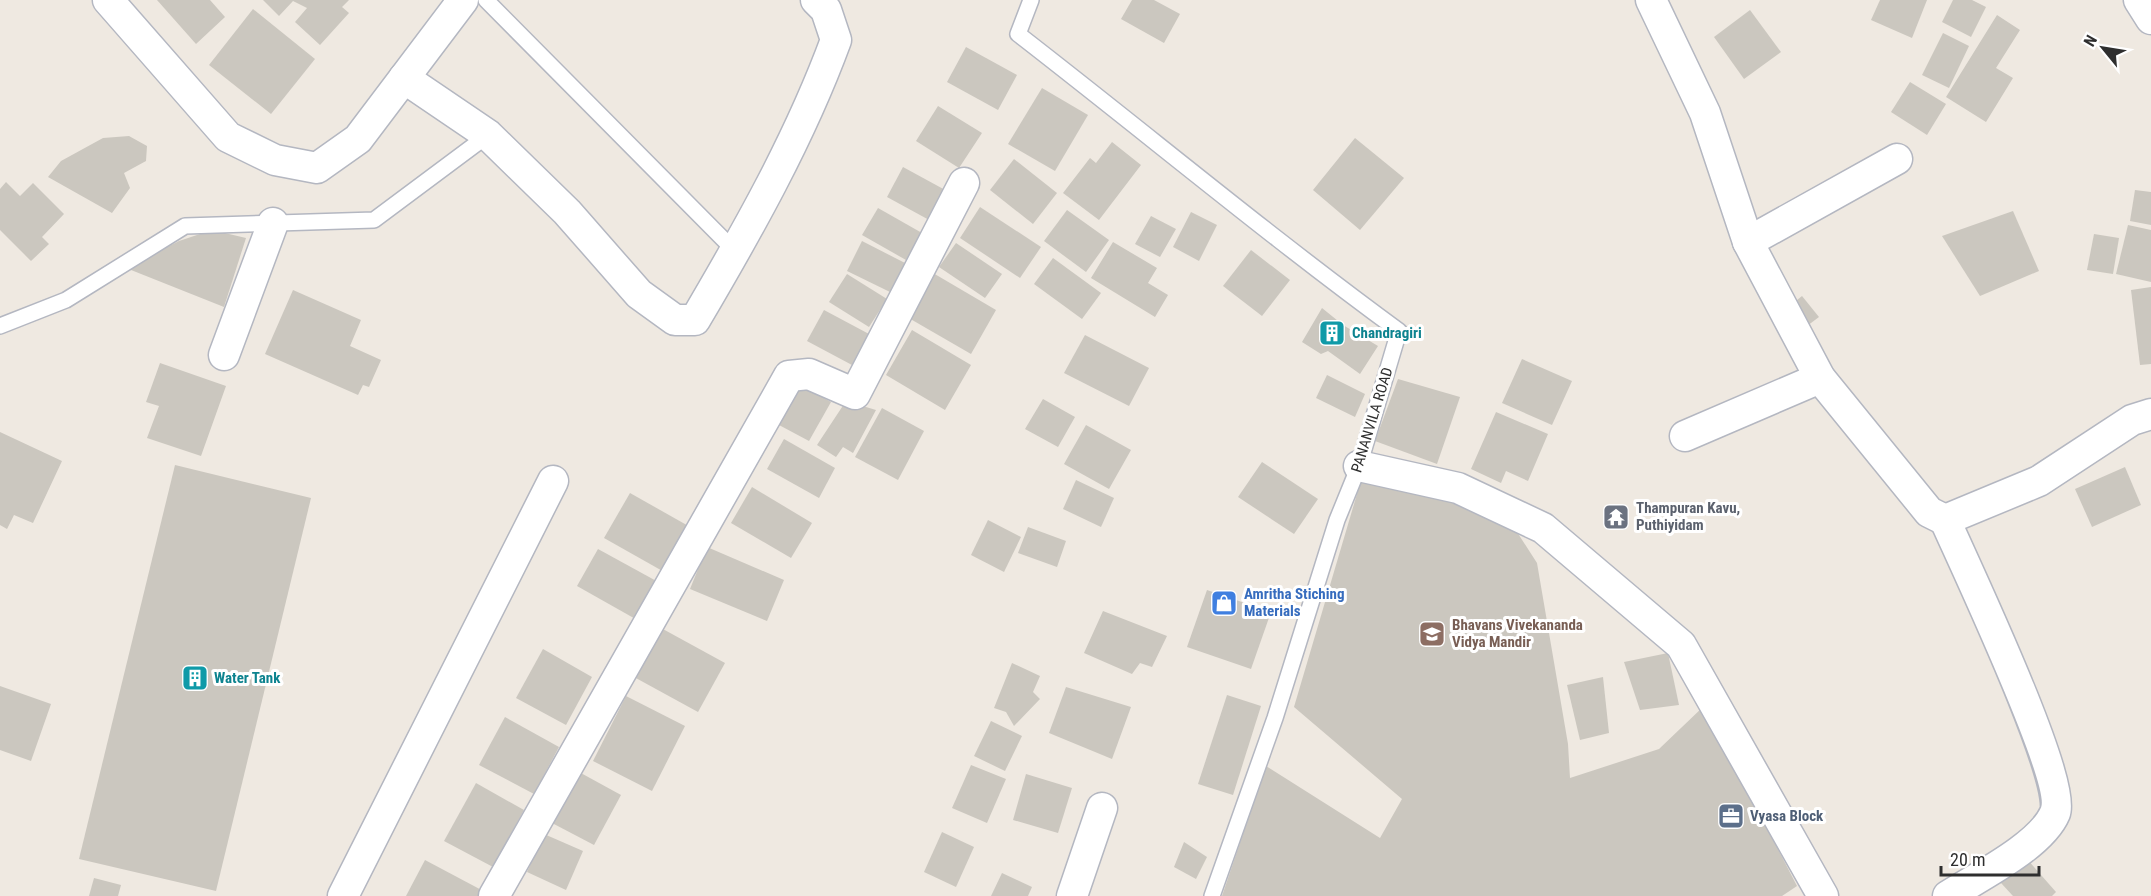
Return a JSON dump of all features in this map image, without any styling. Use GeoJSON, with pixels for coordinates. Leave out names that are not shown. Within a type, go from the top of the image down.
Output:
{"type":"FeatureCollection","features":[{"type":"Feature","properties":{"kind":"street"},"geometry":{"type":"LineString","coordinates":[[108,0],[228,137],[275,160],[317,168],[358,139],[463,0]]}},
{"type":"Feature","properties":{"kind":"street"},"geometry":{"type":"LineString","coordinates":[[404,78],[488,135],[567,212],[639,294],[675,320],[695,320],[753,221],[823,76],[837,40],[826,10],[816,0]]}},
{"type":"Feature","properties":{"kind":"street"},"geometry":{"type":"LineString","coordinates":[[2139,0],[2151,19]]}},
{"type":"Feature","properties":{"kind":"street"},"geometry":{"type":"LineString","coordinates":[[1653,1],[1705,113],[1748,242],[1820,378],[1924,508],[1945,520],[2032,719],[2053,776],[2056,811],[2045,829],[2024,847],[1948,896]]}},
{"type":"Feature","properties":{"kind":"street"},"geometry":{"type":"LineString","coordinates":[[1748,242],[1897,159]]}},
{"type":"Feature","properties":{"kind":"street"},"geometry":{"type":"LineString","coordinates":[[494,896],[789,376],[809,374],[855,394],[964,183]]}},
{"type":"Feature","properties":{"kind":"street"},"geometry":{"type":"LineString","coordinates":[[224,354],[273,222]]}},
{"type":"Feature","properties":{"kind":"street"},"geometry":{"type":"LineString","coordinates":[[1685,436],[1820,378]]}},
{"type":"Feature","properties":{"kind":"street"},"geometry":{"type":"LineString","coordinates":[[1945,520],[2039,480],[2132,420],[2151,414]]}},
{"type":"Feature","properties":{"kind":"street"},"geometry":{"type":"LineString","coordinates":[[1359,466],[1458,488],[1543,528],[1681,645],[1823,896]]}},
{"type":"Feature","properties":{"kind":"street"},"geometry":{"type":"LineString","coordinates":[[343,896],[554,481]]}},
{"type":"Feature","properties":{"kind":"street"},"geometry":{"type":"LineString","coordinates":[[1072,896],[1102,808]]}},
{"type":"Feature","properties":{"kind":"lane"},"geometry":{"type":"LineString","coordinates":[[486,0],[735,251]]}},
{"type":"Feature","properties":{"kind":"lane","name":"PANANVILA ROAD"},"geometry":{"type":"LineString","coordinates":[[1031,0],[1018,34],[1163,146],[1287,249],[1399,331],[1359,466],[1337,520],[1275,718],[1212,896]]}},
{"type":"Feature","properties":{"kind":"lane"},"geometry":{"type":"LineString","coordinates":[[0,326],[66,300],[185,226],[374,220],[488,135]]}},
{"type":"Feature","properties":{"kind":"building"},"geometry":{"type":"Polygon","coordinates":[[[157,0],[210,0],[225,17],[196,44],[157,0]]]}},
{"type":"Feature","properties":{"kind":"building"},"geometry":{"type":"Polygon","coordinates":[[[263,0],[349,0],[342,7],[349,13],[320,45],[295,22],[307,8],[293,1],[279,16],[263,0]]]}},
{"type":"Feature","properties":{"kind":"building"},"geometry":{"type":"Polygon","coordinates":[[[1132,0],[1154,0],[1180,14],[1164,43],[1121,19],[1132,0]]]}},
{"type":"Feature","properties":{"kind":"building"},"geometry":{"type":"Polygon","coordinates":[[[1880,0],[1927,0],[1912,38],[1871,20],[1880,0]]]}},
{"type":"Feature","properties":{"kind":"building"},"geometry":{"type":"Polygon","coordinates":[[[1953,0],[1972,0],[1986,7],[1971,37],[1942,22],[1953,0]]]}},
{"type":"Feature","properties":{"kind":"building"},"geometry":{"type":"Polygon","coordinates":[[[253,9],[315,59],[271,114],[209,65],[253,9]]]}},
{"type":"Feature","properties":{"kind":"building"},"geometry":{"type":"Polygon","coordinates":[[[1750,10],[1781,52],[1744,79],[1714,37],[1750,10]]]}},
{"type":"Feature","properties":{"kind":"building"},"geometry":{"type":"Polygon","coordinates":[[[1997,15],[2020,30],[1996,68],[2013,78],[1986,122],[1946,97],[1997,15]]]}},
{"type":"Feature","properties":{"kind":"building"},"geometry":{"type":"Polygon","coordinates":[[[1943,33],[1969,46],[1949,88],[1922,75],[1943,33]]]}},
{"type":"Feature","properties":{"kind":"building"},"geometry":{"type":"Polygon","coordinates":[[[966,47],[1017,75],[998,110],[947,82],[966,47]]]}},
{"type":"Feature","properties":{"kind":"building"},"geometry":{"type":"Polygon","coordinates":[[[1910,82],[1946,104],[1927,135],[1891,112],[1910,82]]]}},
{"type":"Feature","properties":{"kind":"building"},"geometry":{"type":"Polygon","coordinates":[[[1042,88],[1088,115],[1055,171],[1008,144],[1042,88]]]}},
{"type":"Feature","properties":{"kind":"building"},"geometry":{"type":"Polygon","coordinates":[[[938,106],[982,133],[959,168],[916,141],[938,106]]]}},
{"type":"Feature","properties":{"kind":"building"},"geometry":{"type":"Polygon","coordinates":[[[129,136],[147,146],[146,161],[124,173],[130,188],[112,213],[48,177],[61,161],[103,138],[129,136]]]}},
{"type":"Feature","properties":{"kind":"building"},"geometry":{"type":"Polygon","coordinates":[[[1355,138],[1404,178],[1360,230],[1313,190],[1355,138]]]}},
{"type":"Feature","properties":{"kind":"building"},"geometry":{"type":"Polygon","coordinates":[[[1112,142],[1141,165],[1099,220],[1063,193],[1090,158],[1096,163],[1112,142]]]}},
{"type":"Feature","properties":{"kind":"building"},"geometry":{"type":"Polygon","coordinates":[[[1014,159],[1057,193],[1033,224],[990,190],[1014,159]]]}},
{"type":"Feature","properties":{"kind":"building"},"geometry":{"type":"Polygon","coordinates":[[[903,167],[947,191],[931,221],[887,197],[903,167]]]}},
{"type":"Feature","properties":{"kind":"building"},"geometry":{"type":"Polygon","coordinates":[[[6,182],[20,196],[33,183],[64,214],[42,237],[49,244],[31,261],[0,230],[0,189],[6,182]]]}},
{"type":"Feature","properties":{"kind":"building"},"geometry":{"type":"Polygon","coordinates":[[[2135,190],[2151,192],[2151,225],[2130,221],[2135,190]]]}},
{"type":"Feature","properties":{"kind":"building"},"geometry":{"type":"Polygon","coordinates":[[[980,207],[1041,247],[1020,278],[960,238],[980,207]]]}},
{"type":"Feature","properties":{"kind":"building"},"geometry":{"type":"Polygon","coordinates":[[[878,208],[922,233],[906,260],[862,235],[878,208]]]}},
{"type":"Feature","properties":{"kind":"building"},"geometry":{"type":"Polygon","coordinates":[[[1067,210],[1109,240],[1086,272],[1044,241],[1067,210]]]}},
{"type":"Feature","properties":{"kind":"building"},"geometry":{"type":"Polygon","coordinates":[[[2013,211],[2039,271],[1980,296],[1942,236],[2013,211]]]}},
{"type":"Feature","properties":{"kind":"building"},"geometry":{"type":"Polygon","coordinates":[[[1191,212],[1217,225],[1199,261],[1173,247],[1191,212]]]}},
{"type":"Feature","properties":{"kind":"building"},"geometry":{"type":"Polygon","coordinates":[[[1151,216],[1176,229],[1160,257],[1135,244],[1151,216]]]}},
{"type":"Feature","properties":{"kind":"building"},"geometry":{"type":"Polygon","coordinates":[[[2128,225],[2151,230],[2151,282],[2116,274],[2128,225]]]}},
{"type":"Feature","properties":{"kind":"building"},"geometry":{"type":"Polygon","coordinates":[[[212,230],[246,238],[224,307],[126,268],[179,241],[212,230]]]}},
{"type":"Feature","properties":{"kind":"building"},"geometry":{"type":"Polygon","coordinates":[[[2094,234],[2119,238],[2113,274],[2087,270],[2094,234]]]}},
{"type":"Feature","properties":{"kind":"building"},"geometry":{"type":"Polygon","coordinates":[[[862,241],[905,263],[890,292],[847,271],[862,241]]]}},
{"type":"Feature","properties":{"kind":"building"},"geometry":{"type":"Polygon","coordinates":[[[1113,242],[1157,268],[1148,283],[1168,295],[1155,317],[1091,278],[1113,242]]]}},
{"type":"Feature","properties":{"kind":"building"},"geometry":{"type":"Polygon","coordinates":[[[956,243],[1002,274],[985,298],[939,267],[956,243]]]}},
{"type":"Feature","properties":{"kind":"building"},"geometry":{"type":"Polygon","coordinates":[[[1251,250],[1290,280],[1262,316],[1223,286],[1251,250]]]}},
{"type":"Feature","properties":{"kind":"building"},"geometry":{"type":"Polygon","coordinates":[[[1053,258],[1101,293],[1082,319],[1034,284],[1053,258]]]}},
{"type":"Feature","properties":{"kind":"building"},"geometry":{"type":"Polygon","coordinates":[[[933,273],[996,310],[971,354],[907,317],[933,273]]]}},
{"type":"Feature","properties":{"kind":"building"},"geometry":{"type":"Polygon","coordinates":[[[847,274],[887,299],[869,327],[829,302],[847,274]]]}},
{"type":"Feature","properties":{"kind":"building"},"geometry":{"type":"Polygon","coordinates":[[[2151,287],[2151,364],[2140,365],[2131,290],[2151,287]]]}},
{"type":"Feature","properties":{"kind":"building"},"geometry":{"type":"Polygon","coordinates":[[[293,290],[361,320],[350,346],[381,360],[369,387],[363,385],[358,395],[265,354],[293,290]]]}},
{"type":"Feature","properties":{"kind":"building"},"geometry":{"type":"Polygon","coordinates":[[[1802,296],[1819,317],[1807,326],[1791,305],[1802,296]]]}},
{"type":"Feature","properties":{"kind":"building","name":"Chandragiri"},"geometry":{"type":"Polygon","coordinates":[[[1322,308],[1343,325],[1378,346],[1360,374],[1328,351],[1321,354],[1302,342],[1322,308]]]}},
{"type":"Feature","properties":{"kind":"building"},"geometry":{"type":"Polygon","coordinates":[[[824,310],[869,334],[852,365],[807,341],[824,310]]]}},
{"type":"Feature","properties":{"kind":"building"},"geometry":{"type":"Polygon","coordinates":[[[912,330],[971,365],[945,410],[886,375],[912,330]]]}},
{"type":"Feature","properties":{"kind":"building"},"geometry":{"type":"Polygon","coordinates":[[[1085,335],[1149,368],[1129,406],[1064,373],[1085,335]]]}},
{"type":"Feature","properties":{"kind":"building"},"geometry":{"type":"Polygon","coordinates":[[[1522,359],[1572,381],[1552,425],[1502,403],[1522,359]]]}},
{"type":"Feature","properties":{"kind":"building"},"geometry":{"type":"Polygon","coordinates":[[[160,363],[226,386],[201,456],[147,438],[159,406],[146,402],[160,363]]]}},
{"type":"Feature","properties":{"kind":"building"},"geometry":{"type":"Polygon","coordinates":[[[1327,375],[1365,394],[1355,417],[1316,398],[1327,375]]]}},
{"type":"Feature","properties":{"kind":"building"},"geometry":{"type":"Polygon","coordinates":[[[1398,379],[1460,397],[1437,464],[1375,441],[1398,379]]]}},
{"type":"Feature","properties":{"kind":"building"},"geometry":{"type":"Polygon","coordinates":[[[801,385],[831,402],[809,441],[779,425],[801,385]]]}},
{"type":"Feature","properties":{"kind":"building"},"geometry":{"type":"Polygon","coordinates":[[[1043,399],[1075,417],[1058,447],[1025,429],[1043,399]]]}},
{"type":"Feature","properties":{"kind":"building"},"geometry":{"type":"Polygon","coordinates":[[[846,401],[876,410],[853,453],[843,447],[836,457],[817,445],[846,401]]]}},
{"type":"Feature","properties":{"kind":"building"},"geometry":{"type":"Polygon","coordinates":[[[882,408],[924,431],[898,480],[855,457],[882,408]]]}},
{"type":"Feature","properties":{"kind":"building"},"geometry":{"type":"Polygon","coordinates":[[[1496,412],[1548,434],[1528,481],[1506,471],[1501,483],[1471,469],[1496,412]]]}},
{"type":"Feature","properties":{"kind":"building"},"geometry":{"type":"Polygon","coordinates":[[[1086,425],[1131,450],[1109,489],[1064,464],[1086,425]]]}},
{"type":"Feature","properties":{"kind":"building"},"geometry":{"type":"Polygon","coordinates":[[[0,432],[62,461],[33,523],[14,515],[7,529],[0,525],[0,432]]]}},
{"type":"Feature","properties":{"kind":"building"},"geometry":{"type":"Polygon","coordinates":[[[784,439],[835,468],[819,498],[767,469],[784,439]]]}},
{"type":"Feature","properties":{"kind":"building"},"geometry":{"type":"Polygon","coordinates":[[[1262,462],[1318,499],[1294,534],[1238,497],[1262,462]]]}},
{"type":"Feature","properties":{"kind":"building","name":"Water Tank"},"geometry":{"type":"Polygon","coordinates":[[[175,465],[311,498],[216,891],[79,859],[175,465]]]}},
{"type":"Feature","properties":{"kind":"building"},"geometry":{"type":"Polygon","coordinates":[[[2125,467],[2141,505],[2092,527],[2075,489],[2125,467]]]}},
{"type":"Feature","properties":{"kind":"building","name":"Bhavans Vivekananda Vidya Mandir"},"geometry":{"type":"Polygon","coordinates":[[[1362,477],[1448,497],[1517,532],[1537,563],[1568,744],[1570,778],[1659,749],[1704,706],[1797,886],[1782,896],[1222,896],[1266,766],[1380,838],[1402,799],[1294,707],[1362,477]]]}},
{"type":"Feature","properties":{"kind":"building"},"geometry":{"type":"Polygon","coordinates":[[[1076,480],[1114,498],[1101,527],[1063,509],[1076,480]]]}},
{"type":"Feature","properties":{"kind":"building"},"geometry":{"type":"Polygon","coordinates":[[[752,487],[812,523],[791,558],[731,523],[752,487]]]}},
{"type":"Feature","properties":{"kind":"building"},"geometry":{"type":"Polygon","coordinates":[[[630,493],[692,528],[666,573],[604,538],[630,493]]]}},
{"type":"Feature","properties":{"kind":"building"},"geometry":{"type":"Polygon","coordinates":[[[988,520],[1021,537],[1004,572],[971,555],[988,520]]]}},
{"type":"Feature","properties":{"kind":"building"},"geometry":{"type":"Polygon","coordinates":[[[1028,527],[1066,541],[1057,567],[1018,553],[1028,527]]]}},
{"type":"Feature","properties":{"kind":"building"},"geometry":{"type":"Polygon","coordinates":[[[707,547],[784,580],[767,621],[690,589],[707,547]]]}},
{"type":"Feature","properties":{"kind":"building"},"geometry":{"type":"Polygon","coordinates":[[[598,549],[660,583],[639,621],[577,586],[598,549]]]}},
{"type":"Feature","properties":{"kind":"building"},"geometry":{"type":"Polygon","coordinates":[[[1207,590],[1271,612],[1251,669],[1187,647],[1207,590]]]}},
{"type":"Feature","properties":{"kind":"building"},"geometry":{"type":"Polygon","coordinates":[[[1103,611],[1167,636],[1152,667],[1140,663],[1132,674],[1084,653],[1103,611]]]}},
{"type":"Feature","properties":{"kind":"building"},"geometry":{"type":"Polygon","coordinates":[[[661,628],[725,663],[698,712],[634,677],[661,628]]]}},
{"type":"Feature","properties":{"kind":"building"},"geometry":{"type":"Polygon","coordinates":[[[543,649],[592,677],[566,725],[516,698],[543,649]]]}},
{"type":"Feature","properties":{"kind":"building"},"geometry":{"type":"Polygon","coordinates":[[[1668,653],[1679,705],[1640,710],[1624,662],[1668,653]]]}},
{"type":"Feature","properties":{"kind":"building"},"geometry":{"type":"Polygon","coordinates":[[[1012,663],[1040,676],[1033,692],[1040,699],[1014,726],[1006,712],[994,708],[1012,663]]]}},
{"type":"Feature","properties":{"kind":"building"},"geometry":{"type":"Polygon","coordinates":[[[1603,677],[1609,733],[1580,740],[1567,685],[1603,677]]]}},
{"type":"Feature","properties":{"kind":"building"},"geometry":{"type":"Polygon","coordinates":[[[0,686],[51,704],[31,761],[0,750],[0,686]]]}},
{"type":"Feature","properties":{"kind":"building"},"geometry":{"type":"Polygon","coordinates":[[[1066,687],[1131,707],[1112,759],[1049,733],[1066,687]]]}},
{"type":"Feature","properties":{"kind":"building"},"geometry":{"type":"Polygon","coordinates":[[[1227,695],[1261,706],[1233,795],[1198,784],[1227,695]]]}},
{"type":"Feature","properties":{"kind":"building"},"geometry":{"type":"Polygon","coordinates":[[[626,696],[685,726],[652,791],[593,761],[626,696]]]}},
{"type":"Feature","properties":{"kind":"building"},"geometry":{"type":"Polygon","coordinates":[[[505,717],[559,747],[534,794],[479,765],[505,717]]]}},
{"type":"Feature","properties":{"kind":"building"},"geometry":{"type":"Polygon","coordinates":[[[991,721],[1022,736],[1005,771],[974,756],[991,721]]]}},
{"type":"Feature","properties":{"kind":"building"},"geometry":{"type":"Polygon","coordinates":[[[971,765],[1006,779],[987,823],[952,808],[971,765]]]}},
{"type":"Feature","properties":{"kind":"building"},"geometry":{"type":"Polygon","coordinates":[[[579,772],[621,795],[594,845],[552,823],[579,772]]]}},
{"type":"Feature","properties":{"kind":"building"},"geometry":{"type":"Polygon","coordinates":[[[1026,774],[1072,788],[1058,833],[1013,820],[1026,774]]]}},
{"type":"Feature","properties":{"kind":"building"},"geometry":{"type":"Polygon","coordinates":[[[476,783],[524,810],[493,867],[444,841],[476,783]]]}},
{"type":"Feature","properties":{"kind":"building"},"geometry":{"type":"Polygon","coordinates":[[[942,832],[974,847],[956,887],[924,872],[942,832]]]}},
{"type":"Feature","properties":{"kind":"building"},"geometry":{"type":"Polygon","coordinates":[[[544,834],[583,851],[566,890],[527,872],[544,834]]]}},
{"type":"Feature","properties":{"kind":"building"},"geometry":{"type":"Polygon","coordinates":[[[1184,842],[1207,857],[1196,879],[1174,867],[1184,842]]]}},
{"type":"Feature","properties":{"kind":"building"},"geometry":{"type":"Polygon","coordinates":[[[2027,859],[2056,892],[2052,896],[2013,896],[2001,883],[2027,859]]]}},
{"type":"Feature","properties":{"kind":"building"},"geometry":{"type":"Polygon","coordinates":[[[425,860],[489,894],[488,896],[406,896],[425,860]]]}},
{"type":"Feature","properties":{"kind":"building"},"geometry":{"type":"Polygon","coordinates":[[[1002,873],[1032,887],[1028,896],[991,896],[1002,873]]]}},
{"type":"Feature","properties":{"kind":"building"},"geometry":{"type":"Polygon","coordinates":[[[94,878],[121,885],[118,896],[89,896],[94,878]]]}},
{"type":"Feature","properties":{"kind":"place","name":"Chandragiri"},"geometry":{"type":"Point","coordinates":[1332,333]}},
{"type":"Feature","properties":{"kind":"place","name":"Thampuran Kavu, Puthiyidam"},"geometry":{"type":"Point","coordinates":[1616,517]}},
{"type":"Feature","properties":{"kind":"place","name":"Amritha Stiching Materials"},"geometry":{"type":"Point","coordinates":[1224,603]}},
{"type":"Feature","properties":{"kind":"place","name":"Bhavans Vivekananda Vidya Mandir"},"geometry":{"type":"Point","coordinates":[1432,634]}},
{"type":"Feature","properties":{"kind":"place","name":"Water Tank"},"geometry":{"type":"Point","coordinates":[195,678]}},
{"type":"Feature","properties":{"kind":"place","name":"Vyasa Block"},"geometry":{"type":"Point","coordinates":[1731,816]}}]}
